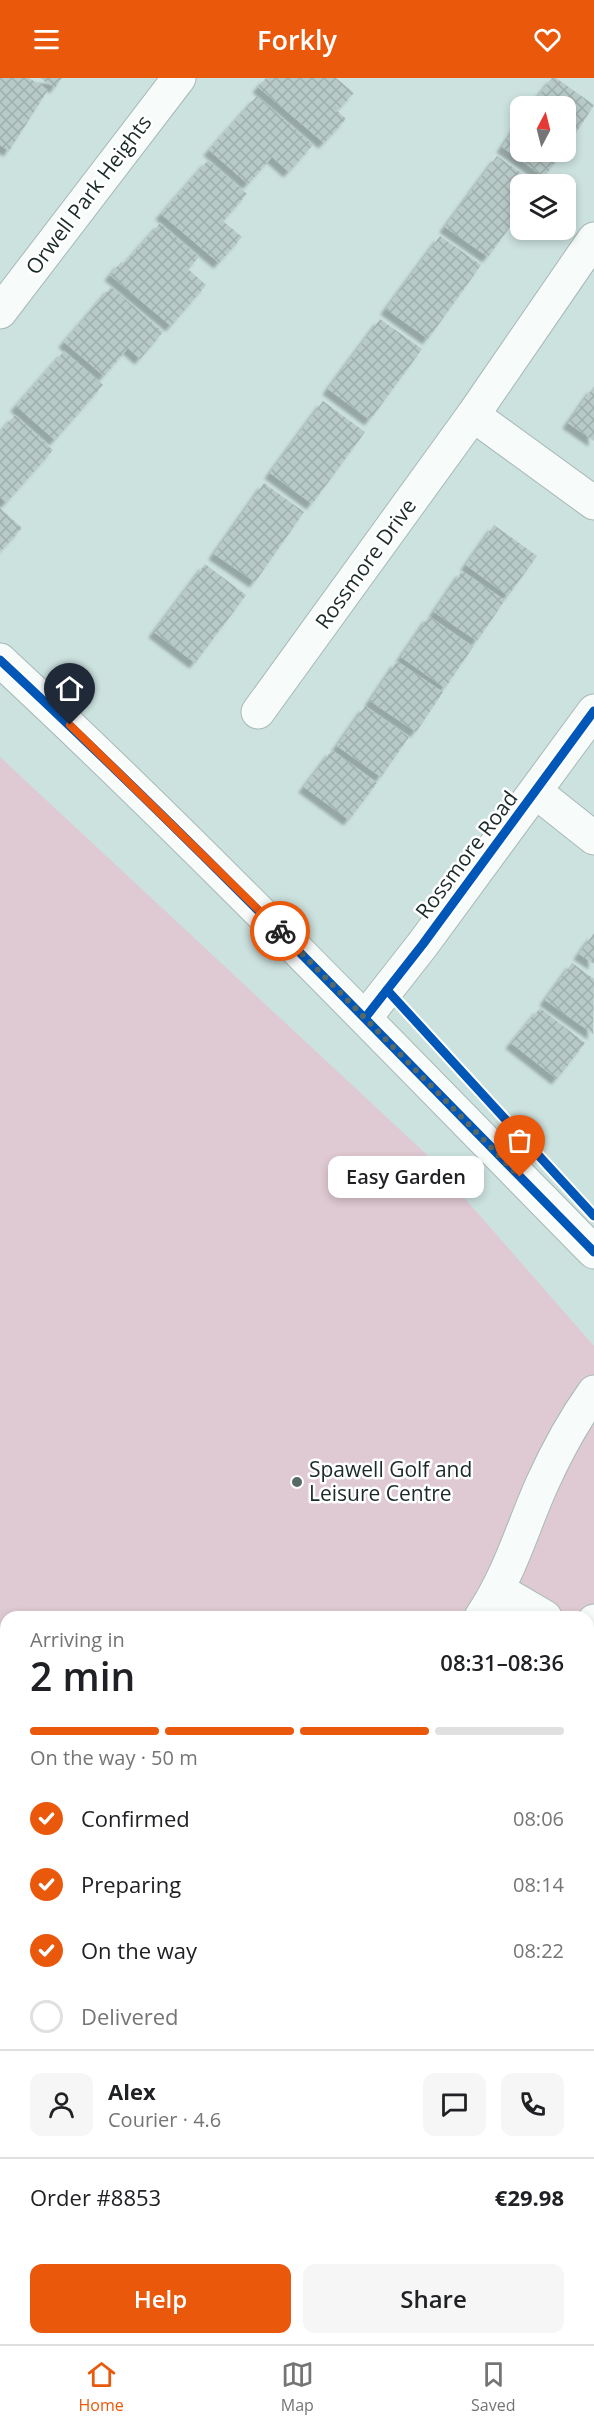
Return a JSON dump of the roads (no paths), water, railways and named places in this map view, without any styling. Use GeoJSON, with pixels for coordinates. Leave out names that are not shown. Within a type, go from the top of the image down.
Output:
{"type":"FeatureCollection","features":[{"type":"Feature","properties":{"kind":"street","name":"Orwell Park Heights"},"geometry":{"type":"LineString","coordinates":[[0,312],[179,78]]}},
{"type":"Feature","properties":{"kind":"street","name":"Rossmore Drive"},"geometry":{"type":"LineString","coordinates":[[258,712],[473,416],[594,239]]}},
{"type":"Feature","properties":{"kind":"street"},"geometry":{"type":"LineString","coordinates":[[473,416],[594,503]]}},
{"type":"Feature","properties":{"kind":"street"},"geometry":{"type":"LineString","coordinates":[[0,660],[130,783],[594,1252]]}},
{"type":"Feature","properties":{"kind":"street","name":"Rossmore Road"},"geometry":{"type":"LineString","coordinates":[[365,1018],[423,945],[594,711]]}},
{"type":"Feature","properties":{"kind":"street"},"geometry":{"type":"LineString","coordinates":[[536,792],[594,838]]}},
{"type":"Feature","properties":{"kind":"street"},"geometry":{"type":"LineString","coordinates":[[485,1611],[499,1590],[543,1482],[580,1411],[594,1392]]}},
{"type":"Feature","properties":{"kind":"street"},"geometry":{"type":"LineString","coordinates":[[499,1590],[535,1611]]}},
{"type":"Feature","properties":{"kind":"place","name":"Easy Garden"},"geometry":{"type":"Point","coordinates":[520,1177]}},
{"type":"Feature","properties":{"kind":"place","name":"Spawell Golf and Leisure Centre"},"geometry":{"type":"Point","coordinates":[297,1482]}}]}
